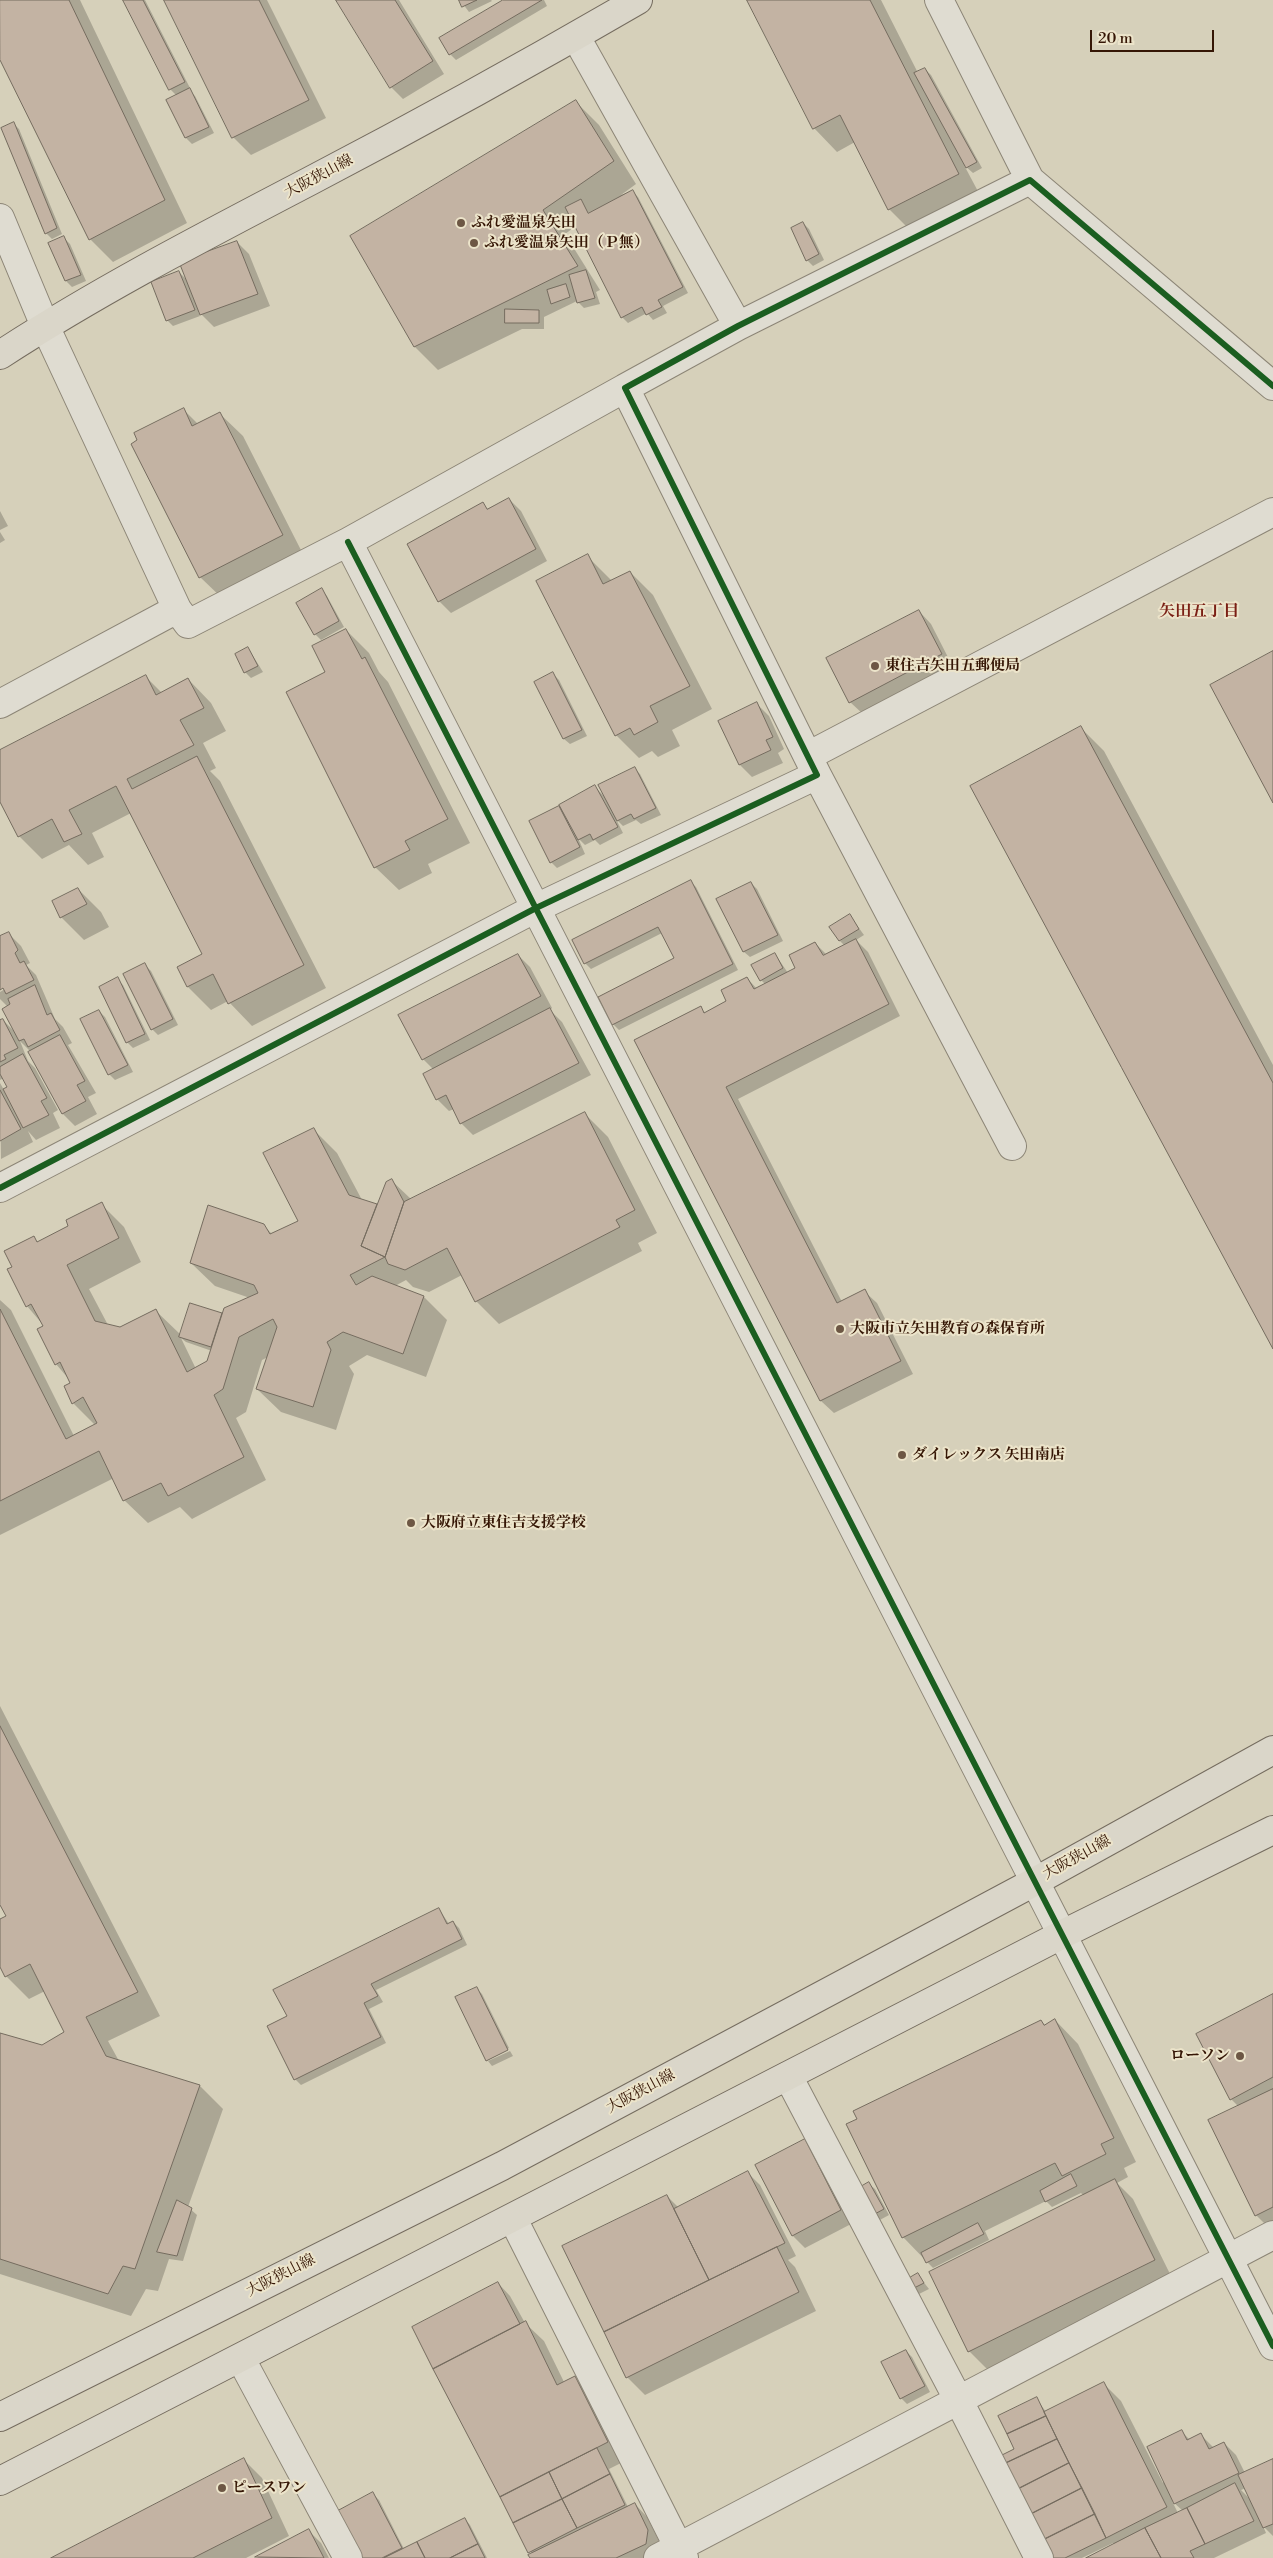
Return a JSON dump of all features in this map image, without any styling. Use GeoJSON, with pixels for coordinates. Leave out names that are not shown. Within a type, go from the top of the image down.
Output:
{"type":"FeatureCollection","features":[{"type":"Feature","properties":{"kind":"main road","name":"大阪狭山線"},"geometry":{"type":"LineString","coordinates":[[0,355],[45,326],[148,267],[400,134],[576,37],[638,0]]}},
{"type":"Feature","properties":{"kind":"main road","name":"大阪狭山線"},"geometry":{"type":"LineString","coordinates":[[0,2417],[502,2166],[1036,1881],[1273,1750]]}},
{"type":"Feature","properties":{"kind":"main road"},"geometry":{"type":"LineString","coordinates":[[0,2481],[241,2359],[1063,1934],[1273,1830]]}},
{"type":"Feature","properties":{"kind":"street"},"geometry":{"type":"LineString","coordinates":[[939,0],[1030,180],[1273,386]]}},
{"type":"Feature","properties":{"kind":"street"},"geometry":{"type":"LineString","coordinates":[[576,37],[738,326]]}},
{"type":"Feature","properties":{"kind":"street"},"geometry":{"type":"LineString","coordinates":[[0,218],[45,326],[178,609],[188,624],[348,542],[738,326],[1030,180]]}},
{"type":"Feature","properties":{"kind":"street"},"geometry":{"type":"LineString","coordinates":[[624,388],[812,766],[1012,1146]]}},
{"type":"Feature","properties":{"kind":"street"},"geometry":{"type":"LineString","coordinates":[[0,1188],[812,766],[1273,512]]}},
{"type":"Feature","properties":{"kind":"street"},"geometry":{"type":"LineString","coordinates":[[348,542],[1229,2256],[1273,2346]]}},
{"type":"Feature","properties":{"kind":"street"},"geometry":{"type":"LineString","coordinates":[[0,704],[178,609]]}},
{"type":"Feature","properties":{"kind":"street"},"geometry":{"type":"LineString","coordinates":[[788,2076],[960,2401],[1039,2558]]}},
{"type":"Feature","properties":{"kind":"street"},"geometry":{"type":"LineString","coordinates":[[513,2219],[674,2554],[1273,2234]]}},
{"type":"Feature","properties":{"kind":"street"},"geometry":{"type":"LineString","coordinates":[[241,2359],[348,2558]]}},
{"type":"Feature","properties":{"kind":"building"},"geometry":{"type":"Polygon","coordinates":[[[0,0],[69,0],[165,200],[89,240],[0,60],[0,0]]]}},
{"type":"Feature","properties":{"kind":"building"},"geometry":{"type":"Polygon","coordinates":[[[123,0],[143,0],[185,82],[169,90],[123,0]]]}},
{"type":"Feature","properties":{"kind":"building"},"geometry":{"type":"Polygon","coordinates":[[[164,0],[259,0],[309,100],[232,138],[164,0]]]}},
{"type":"Feature","properties":{"kind":"building"},"geometry":{"type":"Polygon","coordinates":[[[336,0],[395,0],[433,61],[390,88],[336,0]]]}},
{"type":"Feature","properties":{"kind":"building"},"geometry":{"type":"Polygon","coordinates":[[[459,0],[477,0],[462,7],[459,0]]]}},
{"type":"Feature","properties":{"kind":"building"},"geometry":{"type":"Polygon","coordinates":[[[503,0],[542,0],[449,55],[439,38],[503,0]]]}},
{"type":"Feature","properties":{"kind":"building"},"geometry":{"type":"Polygon","coordinates":[[[747,0],[870,0],[959,174],[888,210],[840,115],[813,129],[747,0]]]}},
{"type":"Feature","properties":{"kind":"building"},"geometry":{"type":"Polygon","coordinates":[[[925,68],[977,162],[966,168],[914,73],[925,68]]]}},
{"type":"Feature","properties":{"kind":"building"},"geometry":{"type":"Polygon","coordinates":[[[190,88],[209,127],[185,138],[166,100],[190,88]]]}},
{"type":"Feature","properties":{"kind":"building","name":"ふれ愛温泉矢田"},"geometry":{"type":"Polygon","coordinates":[[[576,100],[614,161],[543,210],[578,266],[414,347],[350,236],[576,100]]]}},
{"type":"Feature","properties":{"kind":"building"},"geometry":{"type":"Polygon","coordinates":[[[14,122],[57,228],[45,234],[1,128],[14,122]]]}},
{"type":"Feature","properties":{"kind":"building"},"geometry":{"type":"Polygon","coordinates":[[[633,190],[683,287],[658,300],[662,307],[646,315],[642,307],[621,318],[565,207],[581,199],[588,213],[633,190]]]}},
{"type":"Feature","properties":{"kind":"building"},"geometry":{"type":"Polygon","coordinates":[[[803,222],[819,254],[806,261],[791,228],[803,222]]]}},
{"type":"Feature","properties":{"kind":"building"},"geometry":{"type":"Polygon","coordinates":[[[64,236],[81,275],[65,281],[48,243],[64,236]]]}},
{"type":"Feature","properties":{"kind":"building"},"geometry":{"type":"Polygon","coordinates":[[[237,241],[258,294],[200,315],[179,262],[237,241]]]}},
{"type":"Feature","properties":{"kind":"building"},"geometry":{"type":"Polygon","coordinates":[[[586,270],[595,298],[577,303],[569,275],[586,270]]]}},
{"type":"Feature","properties":{"kind":"building"},"geometry":{"type":"Polygon","coordinates":[[[179,271],[195,310],[166,321],[151,282],[179,271]]]}},
{"type":"Feature","properties":{"kind":"building"},"geometry":{"type":"Polygon","coordinates":[[[566,284],[570,297],[551,304],[547,290],[566,284]]]}},
{"type":"Feature","properties":{"kind":"building"},"geometry":{"type":"Polygon","coordinates":[[[505,309],[539,310],[539,323],[505,323],[505,309]]]}},
{"type":"Feature","properties":{"kind":"building"},"geometry":{"type":"Polygon","coordinates":[[[184,408],[192,426],[220,412],[283,535],[199,578],[131,444],[137,440],[134,433],[184,408]]]}},
{"type":"Feature","properties":{"kind":"building"},"geometry":{"type":"Polygon","coordinates":[[[509,498],[536,549],[438,602],[407,544],[483,502],[487,509],[509,498]]]}},
{"type":"Feature","properties":{"kind":"building"},"geometry":{"type":"Polygon","coordinates":[[[588,554],[603,584],[630,571],[690,686],[650,706],[658,722],[634,735],[630,728],[615,736],[536,581],[588,554]]]}},
{"type":"Feature","properties":{"kind":"building"},"geometry":{"type":"Polygon","coordinates":[[[322,588],[339,621],[314,635],[296,603],[322,588]]]}},
{"type":"Feature","properties":{"kind":"building"},"geometry":{"type":"Polygon","coordinates":[[[919,610],[942,654],[849,703],[826,658],[919,610]]]}},
{"type":"Feature","properties":{"kind":"building"},"geometry":{"type":"Polygon","coordinates":[[[346,629],[362,659],[365,657],[448,819],[405,841],[410,850],[374,868],[286,692],[325,672],[312,646],[346,629]]]}},
{"type":"Feature","properties":{"kind":"building"},"geometry":{"type":"Polygon","coordinates":[[[248,647],[258,666],[244,673],[235,654],[248,647]]]}},
{"type":"Feature","properties":{"kind":"building"},"geometry":{"type":"Polygon","coordinates":[[[1273,651],[1273,803],[1210,685],[1273,651]]]}},
{"type":"Feature","properties":{"kind":"building"},"geometry":{"type":"Polygon","coordinates":[[[553,672],[582,730],[563,739],[534,682],[553,672]]]}},
{"type":"Feature","properties":{"kind":"building"},"geometry":{"type":"Polygon","coordinates":[[[146,675],[156,695],[188,678],[204,708],[180,720],[194,745],[127,779],[132,789],[197,756],[304,965],[228,1004],[213,974],[187,987],[177,967],[202,954],[116,786],[69,810],[82,834],[64,842],[52,819],[18,837],[0,802],[0,750],[146,675]]]}},
{"type":"Feature","properties":{"kind":"building"},"geometry":{"type":"Polygon","coordinates":[[[757,702],[773,737],[766,740],[771,750],[739,765],[718,721],[757,702]]]}},
{"type":"Feature","properties":{"kind":"building"},"geometry":{"type":"Polygon","coordinates":[[[1081,726],[1273,1083],[1273,1349],[970,786],[1081,726]]]}},
{"type":"Feature","properties":{"kind":"building"},"geometry":{"type":"Polygon","coordinates":[[[635,767],[656,808],[634,819],[631,814],[617,821],[598,785],[635,767]]]}},
{"type":"Feature","properties":{"kind":"building"},"geometry":{"type":"Polygon","coordinates":[[[595,785],[618,827],[593,840],[590,834],[578,840],[559,805],[595,785]]]}},
{"type":"Feature","properties":{"kind":"building"},"geometry":{"type":"Polygon","coordinates":[[[559,806],[580,847],[550,863],[529,821],[559,806]]]}},
{"type":"Feature","properties":{"kind":"building"},"geometry":{"type":"Polygon","coordinates":[[[691,880],[733,964],[612,1025],[598,997],[674,958],[658,927],[584,964],[572,940],[691,880]]]}},
{"type":"Feature","properties":{"kind":"building"},"geometry":{"type":"Polygon","coordinates":[[[751,882],[778,935],[743,952],[716,899],[751,882]]]}},
{"type":"Feature","properties":{"kind":"building"},"geometry":{"type":"Polygon","coordinates":[[[78,888],[87,904],[60,918],[52,901],[78,888]]]}},
{"type":"Feature","properties":{"kind":"building"},"geometry":{"type":"Polygon","coordinates":[[[850,914],[859,929],[839,941],[829,927],[850,914]]]}},
{"type":"Feature","properties":{"kind":"building"},"geometry":{"type":"Polygon","coordinates":[[[9,932],[18,950],[15,953],[20,963],[24,961],[34,980],[6,994],[3,988],[0,990],[0,936],[9,932]]]}},
{"type":"Feature","properties":{"kind":"building"},"geometry":{"type":"Polygon","coordinates":[[[856,939],[889,1004],[726,1087],[837,1303],[865,1289],[901,1361],[820,1401],[634,1040],[701,1006],[704,1013],[726,1001],[721,990],[747,977],[754,989],[795,968],[789,955],[815,942],[823,955],[856,939]]]}},
{"type":"Feature","properties":{"kind":"building"},"geometry":{"type":"Polygon","coordinates":[[[775,953],[783,968],[760,981],[751,965],[775,953]]]}},
{"type":"Feature","properties":{"kind":"building"},"geometry":{"type":"Polygon","coordinates":[[[518,954],[541,996],[422,1060],[398,1015],[518,954]]]}},
{"type":"Feature","properties":{"kind":"building"},"geometry":{"type":"Polygon","coordinates":[[[145,963],[173,1019],[151,1030],[123,974],[145,963]]]}},
{"type":"Feature","properties":{"kind":"building"},"geometry":{"type":"Polygon","coordinates":[[[118,977],[145,1034],[126,1043],[99,987],[118,977]]]}},
{"type":"Feature","properties":{"kind":"building"},"geometry":{"type":"Polygon","coordinates":[[[35,985],[47,1015],[51,1013],[60,1030],[28,1047],[24,1039],[19,1041],[2,1009],[10,1004],[8,999],[35,985]]]}},
{"type":"Feature","properties":{"kind":"building"},"geometry":{"type":"Polygon","coordinates":[[[550,1008],[579,1063],[460,1124],[446,1095],[436,1100],[423,1074],[550,1008]]]}},
{"type":"Feature","properties":{"kind":"building"},"geometry":{"type":"Polygon","coordinates":[[[99,1010],[128,1065],[108,1075],[80,1019],[99,1010]]]}},
{"type":"Feature","properties":{"kind":"building"},"geometry":{"type":"Polygon","coordinates":[[[3,1019],[18,1048],[4,1055],[6,1059],[0,1062],[0,1020],[3,1019]]]}},
{"type":"Feature","properties":{"kind":"building"},"geometry":{"type":"Polygon","coordinates":[[[60,1035],[85,1081],[77,1085],[86,1101],[62,1114],[28,1052],[60,1035]]]}},
{"type":"Feature","properties":{"kind":"building"},"geometry":{"type":"Polygon","coordinates":[[[23,1054],[47,1098],[41,1101],[49,1115],[23,1128],[3,1089],[7,1087],[0,1074],[0,1067],[23,1054]]]}},
{"type":"Feature","properties":{"kind":"building"},"geometry":{"type":"Polygon","coordinates":[[[0,1090],[21,1129],[0,1141],[0,1090]]]}},
{"type":"Feature","properties":{"kind":"building"},"geometry":{"type":"Polygon","coordinates":[[[585,1112],[635,1210],[616,1220],[620,1227],[475,1302],[447,1248],[405,1270],[388,1264],[385,1257],[404,1202],[585,1112]]]}},
{"type":"Feature","properties":{"kind":"building"},"geometry":{"type":"Polygon","coordinates":[[[314,1128],[349,1195],[377,1204],[361,1246],[385,1257],[350,1275],[356,1285],[372,1276],[424,1296],[403,1354],[343,1332],[327,1342],[331,1350],[313,1407],[256,1389],[277,1327],[273,1319],[239,1337],[223,1389],[214,1395],[244,1457],[168,1496],[161,1483],[123,1501],[99,1451],[0,1501],[0,1309],[66,1439],[97,1423],[83,1397],[72,1404],[64,1386],[70,1383],[60,1362],[55,1365],[37,1329],[43,1326],[31,1304],[26,1307],[7,1269],[12,1267],[4,1251],[34,1236],[37,1242],[68,1226],[66,1220],[102,1202],[119,1238],[67,1265],[95,1321],[120,1327],[156,1309],[187,1372],[207,1361],[224,1308],[258,1293],[254,1285],[190,1263],[208,1205],[264,1224],[270,1234],[298,1221],[263,1153],[314,1128]]]}},
{"type":"Feature","properties":{"kind":"building"},"geometry":{"type":"Polygon","coordinates":[[[392,1179],[404,1202],[385,1257],[361,1246],[386,1182],[392,1179]]]}},
{"type":"Feature","properties":{"kind":"building"},"geometry":{"type":"Polygon","coordinates":[[[190,1303],[222,1313],[211,1347],[179,1337],[190,1303]]]}},
{"type":"Feature","properties":{"kind":"building"},"geometry":{"type":"Polygon","coordinates":[[[0,1726],[138,1992],[86,2017],[106,2056],[200,2085],[135,2269],[123,2266],[108,2294],[0,2259],[0,2033],[42,2045],[64,2032],[30,1964],[5,1977],[0,1967],[0,1919],[6,1916],[0,1905],[0,1726]]]}},
{"type":"Feature","properties":{"kind":"building"},"geometry":{"type":"Polygon","coordinates":[[[439,1908],[447,1924],[453,1921],[462,1939],[371,1984],[378,1996],[364,2003],[381,2037],[294,2080],[267,2026],[287,2016],[273,1990],[439,1908]]]}},
{"type":"Feature","properties":{"kind":"building"},"geometry":{"type":"Polygon","coordinates":[[[477,1987],[508,2050],[486,2061],[455,1997],[477,1987]]]}},
{"type":"Feature","properties":{"kind":"building","name":"ローソン"},"geometry":{"type":"Polygon","coordinates":[[[1273,1994],[1273,2077],[1230,2100],[1196,2034],[1273,1994]]]}},
{"type":"Feature","properties":{"kind":"building"},"geometry":{"type":"Polygon","coordinates":[[[1055,2019],[1114,2138],[1101,2144],[1106,2154],[1062,2176],[1055,2163],[902,2238],[846,2124],[857,2119],[853,2111],[1041,2020],[1044,2025],[1055,2019]]]}},
{"type":"Feature","properties":{"kind":"building"},"geometry":{"type":"Polygon","coordinates":[[[1273,2089],[1273,2207],[1255,2216],[1208,2120],[1273,2089]]]}},
{"type":"Feature","properties":{"kind":"building"},"geometry":{"type":"Polygon","coordinates":[[[805,2139],[841,2210],[792,2236],[755,2165],[805,2139]]]}},
{"type":"Feature","properties":{"kind":"building"},"geometry":{"type":"Polygon","coordinates":[[[748,2171],[785,2243],[709,2280],[674,2209],[748,2171]]]}},
{"type":"Feature","properties":{"kind":"building"},"geometry":{"type":"Polygon","coordinates":[[[1071,2174],[1077,2186],[1045,2202],[1040,2191],[1071,2174]]]}},
{"type":"Feature","properties":{"kind":"building"},"geometry":{"type":"Polygon","coordinates":[[[1115,2179],[1155,2260],[968,2352],[929,2272],[1115,2179]]]}},
{"type":"Feature","properties":{"kind":"building"},"geometry":{"type":"Polygon","coordinates":[[[869,2182],[884,2209],[871,2216],[857,2189],[869,2182]]]}},
{"type":"Feature","properties":{"kind":"building"},"geometry":{"type":"Polygon","coordinates":[[[667,2195],[709,2280],[604,2332],[562,2246],[667,2195]]]}},
{"type":"Feature","properties":{"kind":"building"},"geometry":{"type":"Polygon","coordinates":[[[177,2200],[192,2208],[177,2256],[157,2252],[177,2200]]]}},
{"type":"Feature","properties":{"kind":"building"},"geometry":{"type":"Polygon","coordinates":[[[978,2223],[984,2234],[926,2263],[921,2253],[978,2223]]]}},
{"type":"Feature","properties":{"kind":"building"},"geometry":{"type":"Polygon","coordinates":[[[777,2247],[799,2292],[626,2378],[604,2332],[777,2247]]]}},
{"type":"Feature","properties":{"kind":"building"},"geometry":{"type":"Polygon","coordinates":[[[918,2273],[924,2283],[912,2289],[906,2280],[918,2273]]]}},
{"type":"Feature","properties":{"kind":"building"},"geometry":{"type":"Polygon","coordinates":[[[498,2282],[520,2324],[433,2369],[412,2327],[498,2282]]]}},
{"type":"Feature","properties":{"kind":"building"},"geometry":{"type":"Polygon","coordinates":[[[526,2321],[557,2385],[575,2376],[608,2442],[500,2497],[433,2369],[526,2321]]]}},
{"type":"Feature","properties":{"kind":"building"},"geometry":{"type":"Polygon","coordinates":[[[906,2350],[925,2386],[900,2399],[881,2362],[906,2350]]]}},
{"type":"Feature","properties":{"kind":"building"},"geometry":{"type":"Polygon","coordinates":[[[1104,2382],[1167,2507],[1106,2538],[1044,2412],[1104,2382]]]}},
{"type":"Feature","properties":{"kind":"building"},"geometry":{"type":"Polygon","coordinates":[[[1037,2397],[1046,2416],[1007,2434],[998,2416],[1037,2397]]]}},
{"type":"Feature","properties":{"kind":"building"},"geometry":{"type":"Polygon","coordinates":[[[1046,2416],[1057,2439],[1006,2463],[1002,2455],[1014,2449],[1007,2434],[1046,2416]]]}},
{"type":"Feature","properties":{"kind":"building"},"geometry":{"type":"Polygon","coordinates":[[[1182,2430],[1187,2440],[1201,2433],[1209,2449],[1224,2442],[1239,2473],[1174,2504],[1147,2447],[1182,2430]]]}},
{"type":"Feature","properties":{"kind":"building"},"geometry":{"type":"Polygon","coordinates":[[[1057,2439],[1069,2463],[1018,2489],[1006,2463],[1057,2439]]]}},
{"type":"Feature","properties":{"kind":"building"},"geometry":{"type":"Polygon","coordinates":[[[597,2448],[610,2474],[562,2499],[549,2472],[597,2448]]]}},
{"type":"Feature","properties":{"kind":"building","name":"ピースワン"},"geometry":{"type":"Polygon","coordinates":[[[244,2458],[272,2518],[193,2558],[51,2558],[244,2458]]]}},
{"type":"Feature","properties":{"kind":"building"},"geometry":{"type":"Polygon","coordinates":[[[1273,2459],[1273,2524],[1263,2528],[1238,2475],[1273,2459]]]}},
{"type":"Feature","properties":{"kind":"building"},"geometry":{"type":"Polygon","coordinates":[[[1069,2463],[1082,2488],[1031,2514],[1018,2489],[1069,2463]]]}},
{"type":"Feature","properties":{"kind":"building"},"geometry":{"type":"Polygon","coordinates":[[[549,2472],[562,2499],[513,2523],[500,2497],[549,2472]]]}},
{"type":"Feature","properties":{"kind":"building"},"geometry":{"type":"Polygon","coordinates":[[[610,2474],[625,2505],[577,2528],[562,2499],[610,2474]]]}},
{"type":"Feature","properties":{"kind":"building"},"geometry":{"type":"Polygon","coordinates":[[[1235,2483],[1254,2521],[1205,2544],[1187,2508],[1235,2483]]]}},
{"type":"Feature","properties":{"kind":"building"},"geometry":{"type":"Polygon","coordinates":[[[1082,2488],[1095,2514],[1043,2540],[1031,2514],[1082,2488]]]}},
{"type":"Feature","properties":{"kind":"building"},"geometry":{"type":"Polygon","coordinates":[[[373,2492],[402,2548],[382,2558],[359,2558],[336,2512],[373,2492]]]}},
{"type":"Feature","properties":{"kind":"building"},"geometry":{"type":"Polygon","coordinates":[[[562,2499],[577,2528],[528,2553],[513,2523],[562,2499]]]}},
{"type":"Feature","properties":{"kind":"building"},"geometry":{"type":"Polygon","coordinates":[[[635,2503],[648,2530],[646,2544],[616,2558],[530,2558],[528,2555],[635,2503]]]}},
{"type":"Feature","properties":{"kind":"building"},"geometry":{"type":"Polygon","coordinates":[[[1187,2508],[1205,2544],[1190,2551],[1194,2558],[1161,2558],[1145,2528],[1187,2508]]]}},
{"type":"Feature","properties":{"kind":"building"},"geometry":{"type":"Polygon","coordinates":[[[1095,2514],[1106,2538],[1065,2558],[1052,2558],[1043,2540],[1095,2514]]]}},
{"type":"Feature","properties":{"kind":"building"},"geometry":{"type":"Polygon","coordinates":[[[465,2518],[478,2544],[450,2558],[425,2558],[417,2542],[465,2518]]]}},
{"type":"Feature","properties":{"kind":"building"},"geometry":{"type":"Polygon","coordinates":[[[1145,2528],[1161,2558],[1086,2558],[1145,2528]]]}},
{"type":"Feature","properties":{"kind":"building"},"geometry":{"type":"Polygon","coordinates":[[[309,2529],[324,2558],[255,2557],[309,2529]]]}},
{"type":"Feature","properties":{"kind":"building"},"geometry":{"type":"Polygon","coordinates":[[[417,2542],[425,2558],[384,2558],[417,2542]]]}},
{"type":"Feature","properties":{"kind":"building"},"geometry":{"type":"Polygon","coordinates":[[[478,2544],[485,2558],[450,2558],[478,2544]]]}},
{"type":"Feature","properties":{"kind":"cycle path"},"geometry":{"type":"LineString","coordinates":[[0,1188],[536,908],[817,775],[625,388],[738,326],[1030,180],[1273,386]]}},
{"type":"Feature","properties":{"kind":"cycle path"},"geometry":{"type":"LineString","coordinates":[[348,542],[1273,2346]]}},
{"type":"Feature","properties":{"kind":"place","name":"ふれ愛温泉矢田"},"geometry":{"type":"Point","coordinates":[461,223]}},
{"type":"Feature","properties":{"kind":"place","name":"ふれ愛温泉矢田（Ｐ無）"},"geometry":{"type":"Point","coordinates":[474,243]}},
{"type":"Feature","properties":{"kind":"place","name":"東住吉矢田五郵便局"},"geometry":{"type":"Point","coordinates":[875,666]}},
{"type":"Feature","properties":{"kind":"place","name":"大阪市立矢田教育の森保育所"},"geometry":{"type":"Point","coordinates":[840,1329]}},
{"type":"Feature","properties":{"kind":"place","name":"ダイレックス 矢田南店"},"geometry":{"type":"Point","coordinates":[902,1455]}},
{"type":"Feature","properties":{"kind":"place","name":"大阪府立東住吉支援学校"},"geometry":{"type":"Point","coordinates":[411,1523]}},
{"type":"Feature","properties":{"kind":"place","name":"ローソン"},"geometry":{"type":"Point","coordinates":[1240,2056]}},
{"type":"Feature","properties":{"kind":"place","name":"ピースワン"},"geometry":{"type":"Point","coordinates":[222,2488]}},
{"type":"Feature","properties":{"kind":"district","name":"矢田五丁目"},"geometry":{"type":"Point","coordinates":[1199,612]}}]}
